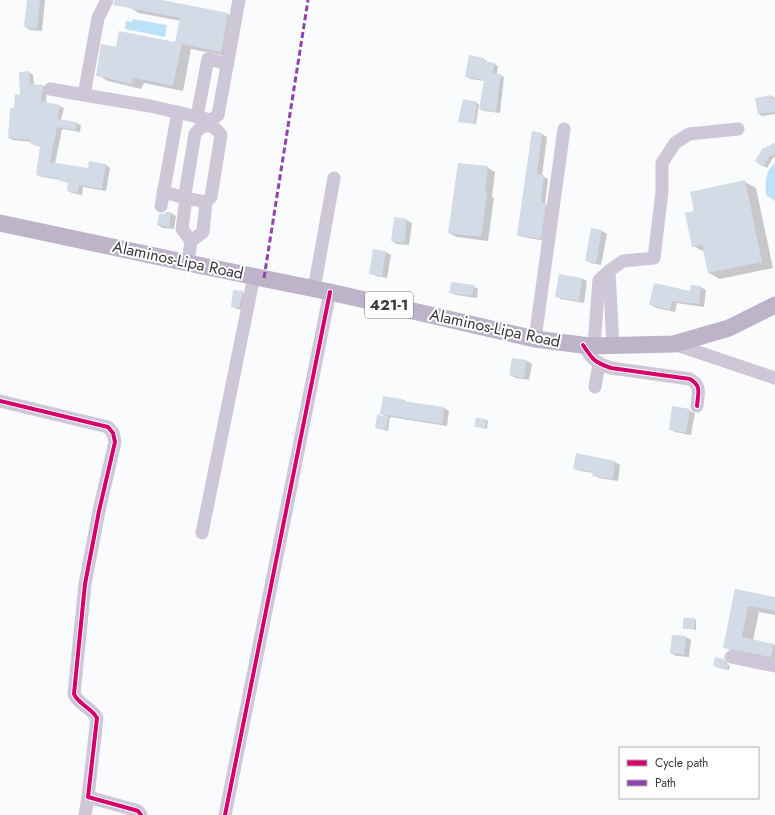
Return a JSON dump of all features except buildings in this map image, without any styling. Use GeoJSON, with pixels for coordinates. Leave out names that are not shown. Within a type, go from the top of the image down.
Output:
{"type":"FeatureCollection","features":[{"type":"Feature","properties":{"kind":"main road","name":"Alaminos-Lipa Road"},"geometry":{"type":"LineString","coordinates":[[0,223],[322,290],[535,338],[588,346],[674,344],[729,328],[775,306]]}},
{"type":"Feature","properties":{"kind":"street"},"geometry":{"type":"LineString","coordinates":[[84,94],[98,18],[108,0]]}},
{"type":"Feature","properties":{"kind":"street"},"geometry":{"type":"LineString","coordinates":[[191,241],[182,229],[186,198],[185,189],[195,134],[218,115],[240,0]]}},
{"type":"Feature","properties":{"kind":"street"},"geometry":{"type":"LineString","coordinates":[[197,116],[208,59],[228,64]]}},
{"type":"Feature","properties":{"kind":"street"},"geometry":{"type":"LineString","coordinates":[[50,89],[84,94],[197,116],[210,123],[221,135],[211,197],[206,202],[202,232],[191,241],[188,263]]}},
{"type":"Feature","properties":{"kind":"street"},"geometry":{"type":"LineString","coordinates":[[161,206],[178,112]]}},
{"type":"Feature","properties":{"kind":"street"},"geometry":{"type":"LineString","coordinates":[[535,338],[564,129]]}},
{"type":"Feature","properties":{"kind":"street"},"geometry":{"type":"LineString","coordinates":[[697,406],[698,387],[695,382],[690,379],[611,368],[599,364],[592,359],[588,346],[599,280],[609,270],[623,261],[654,258],[662,192],[662,163],[675,143],[689,134],[738,129]]}},
{"type":"Feature","properties":{"kind":"street"},"geometry":{"type":"LineString","coordinates":[[225,815],[322,290],[334,178]]}},
{"type":"Feature","properties":{"kind":"street"},"geometry":{"type":"LineString","coordinates":[[163,192],[206,202]]}},
{"type":"Feature","properties":{"kind":"street"},"geometry":{"type":"LineString","coordinates":[[609,270],[613,346]]}},
{"type":"Feature","properties":{"kind":"street"},"geometry":{"type":"LineString","coordinates":[[202,533],[254,276]]}},
{"type":"Feature","properties":{"kind":"street"},"geometry":{"type":"LineString","coordinates":[[674,344],[775,378]]}},
{"type":"Feature","properties":{"kind":"street"},"geometry":{"type":"LineString","coordinates":[[595,387],[599,364]]}},
{"type":"Feature","properties":{"kind":"street"},"geometry":{"type":"LineString","coordinates":[[0,401],[108,427],[114,433],[115,442],[99,510],[85,584],[74,694],[75,698],[95,714],[97,718],[85,815]]}},
{"type":"Feature","properties":{"kind":"street"},"geometry":{"type":"LineString","coordinates":[[731,657],[775,666]]}},
{"type":"Feature","properties":{"kind":"street"},"geometry":{"type":"LineString","coordinates":[[88,797],[138,811],[141,815]]}},
{"type":"Feature","properties":{"kind":"water"},"geometry":{"type":"Polygon","coordinates":[[[133,19],[167,25],[165,37],[125,29],[126,21],[132,22],[133,19]]]}},
{"type":"Feature","properties":{"kind":"water"},"geometry":{"type":"Polygon","coordinates":[[[775,163],[775,201],[766,195],[766,178],[771,166],[775,163]]]}},
{"type":"Feature","properties":{"kind":"marked path"},"geometry":{"type":"LineString","coordinates":[[264,278],[308,0]]}},
{"type":"Feature","properties":{"kind":"cycle path"},"geometry":{"type":"LineString","coordinates":[[225,815],[330,292]]}},
{"type":"Feature","properties":{"kind":"cycle path"},"geometry":{"type":"LineString","coordinates":[[583,345],[594,360],[611,368],[690,379],[698,387],[697,406]]}},
{"type":"Feature","properties":{"kind":"cycle path"},"geometry":{"type":"LineString","coordinates":[[0,401],[108,427],[113,433],[115,442],[99,511],[85,584],[74,694],[79,701],[92,711],[97,718],[88,797],[138,811],[141,815]]}}]}
